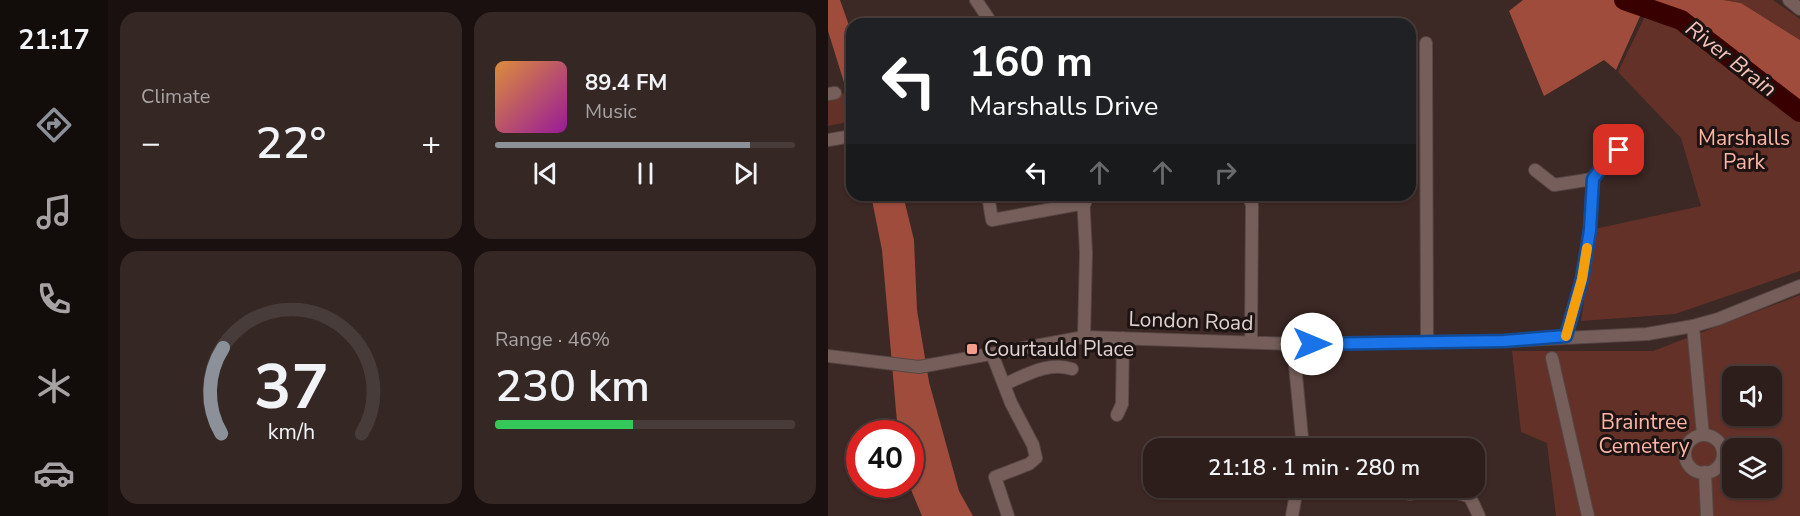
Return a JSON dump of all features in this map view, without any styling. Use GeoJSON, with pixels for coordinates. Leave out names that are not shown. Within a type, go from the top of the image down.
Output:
{"type":"FeatureCollection","features":[{"type":"Feature","properties":{"kind":"street"},"geometry":{"type":"LineString","coordinates":[[976,0],[988,18]]}},
{"type":"Feature","properties":{"kind":"street"},"geometry":{"type":"LineString","coordinates":[[1789,0],[1800,9]]}},
{"type":"Feature","properties":{"kind":"street"},"geometry":{"type":"LineString","coordinates":[[1426,43],[1427,342]]}},
{"type":"Feature","properties":{"kind":"street"},"geometry":{"type":"LineString","coordinates":[[828,140],[846,137]]}},
{"type":"Feature","properties":{"kind":"street"},"geometry":{"type":"LineString","coordinates":[[1566,336],[1582,279],[1590,230],[1593,179],[1607,160],[1619,150]]}},
{"type":"Feature","properties":{"kind":"street"},"geometry":{"type":"LineString","coordinates":[[1535,170],[1554,185],[1593,179]]}},
{"type":"Feature","properties":{"kind":"street"},"geometry":{"type":"LineString","coordinates":[[989,201],[992,220],[1075,201]]}},
{"type":"Feature","properties":{"kind":"street"},"geometry":{"type":"LineString","coordinates":[[1084,201],[1084,337]]}},
{"type":"Feature","properties":{"kind":"street"},"geometry":{"type":"LineString","coordinates":[[1250,201],[1251,342]]}},
{"type":"Feature","properties":{"kind":"street","name":"London Road"},"geometry":{"type":"LineString","coordinates":[[828,356],[887,364],[934,365],[1084,337],[1293,344],[1647,334],[1693,326],[1800,286]]}},
{"type":"Feature","properties":{"kind":"street"},"geometry":{"type":"LineString","coordinates":[[1693,326],[1703,435]]}},
{"type":"Feature","properties":{"kind":"street"},"geometry":{"type":"LineString","coordinates":[[1117,415],[1122,404],[1124,338]]}},
{"type":"Feature","properties":{"kind":"street"},"geometry":{"type":"LineString","coordinates":[[1293,344],[1302,438]]}},
{"type":"Feature","properties":{"kind":"street"},"geometry":{"type":"LineString","coordinates":[[992,354],[1011,403],[1033,445],[1036,458],[1029,464],[995,477],[1008,516]]}},
{"type":"Feature","properties":{"kind":"street"},"geometry":{"type":"LineString","coordinates":[[1552,358],[1588,516]]}},
{"type":"Feature","properties":{"kind":"street"},"geometry":{"type":"LineString","coordinates":[[1005,384],[1036,370],[1054,366],[1072,369]]}},
{"type":"Feature","properties":{"kind":"street"},"geometry":{"type":"LineString","coordinates":[[1703,435],[1719,442],[1723,451],[1722,460],[1717,468],[1705,472],[1692,469],[1685,452],[1688,444],[1695,437],[1703,435]]}},
{"type":"Feature","properties":{"kind":"street"},"geometry":{"type":"LineString","coordinates":[[1705,472],[1707,516]]}},
{"type":"Feature","properties":{"kind":"street"},"geometry":{"type":"LineString","coordinates":[[1292,516],[1295,498]]}},
{"type":"Feature","properties":{"kind":"street"},"geometry":{"type":"LineString","coordinates":[[1470,498],[1479,516]]}},
{"type":"Feature","properties":{"kind":"green space"},"geometry":{"type":"Polygon","coordinates":[[[1723,0],[1773,0],[1800,19],[1800,40],[1741,3],[1723,0]]]}},
{"type":"Feature","properties":{"kind":"green space","name":"Marshalls Park"},"geometry":{"type":"Polygon","coordinates":[[[1645,16],[1683,31],[1800,122],[1800,271],[1675,314],[1581,321],[1594,229],[1701,206],[1681,138],[1618,72],[1645,16]]]}},
{"type":"Feature","properties":{"kind":"green space"},"geometry":{"type":"Polygon","coordinates":[[[846,93],[846,122],[828,126],[828,96],[846,93]]]}},
{"type":"Feature","properties":{"kind":"green space","name":"Braintree Cemetery"},"geometry":{"type":"Polygon","coordinates":[[[1800,295],[1800,516],[1556,516],[1547,443],[1521,432],[1512,351],[1653,351],[1800,295]]]}},
{"type":"Feature","properties":{"kind":"shaded area"},"geometry":{"type":"Polygon","coordinates":[[[828,0],[840,0],[846,18],[846,89],[828,31],[828,0]]]}},
{"type":"Feature","properties":{"kind":"shaded area"},"geometry":{"type":"Polygon","coordinates":[[[1523,0],[1723,0],[1741,3],[1800,40],[1800,103],[1682,15],[1646,3],[1616,70],[1604,60],[1544,96],[1509,11],[1523,0]]]}},
{"type":"Feature","properties":{"kind":"shaded area"},"geometry":{"type":"Polygon","coordinates":[[[872,201],[904,201],[914,240],[917,310],[929,382],[959,491],[973,516],[922,516],[914,498],[924,498],[924,420],[897,420],[882,250],[872,201]]]}},
{"type":"Feature","properties":{"kind":"waterway","name":"River Brain"},"geometry":{"type":"LineString","coordinates":[[1624,0],[1681,20],[1800,112]]}},
{"type":"Feature","properties":{"kind":"slow traffic"},"geometry":{"type":"LineString","coordinates":[[1566,336],[1582,279],[1587,248]]}},
{"type":"Feature","properties":{"kind":"place","name":"Courtauld Place"},"geometry":{"type":"Point","coordinates":[972,349]}},
{"type":"Feature","properties":{"kind":"route"},"geometry":{"type":"LineString","coordinates":[[1312,344],[1504,341],[1566,336],[1582,279],[1590,230],[1593,179],[1607,160],[1619,150]]}}]}
